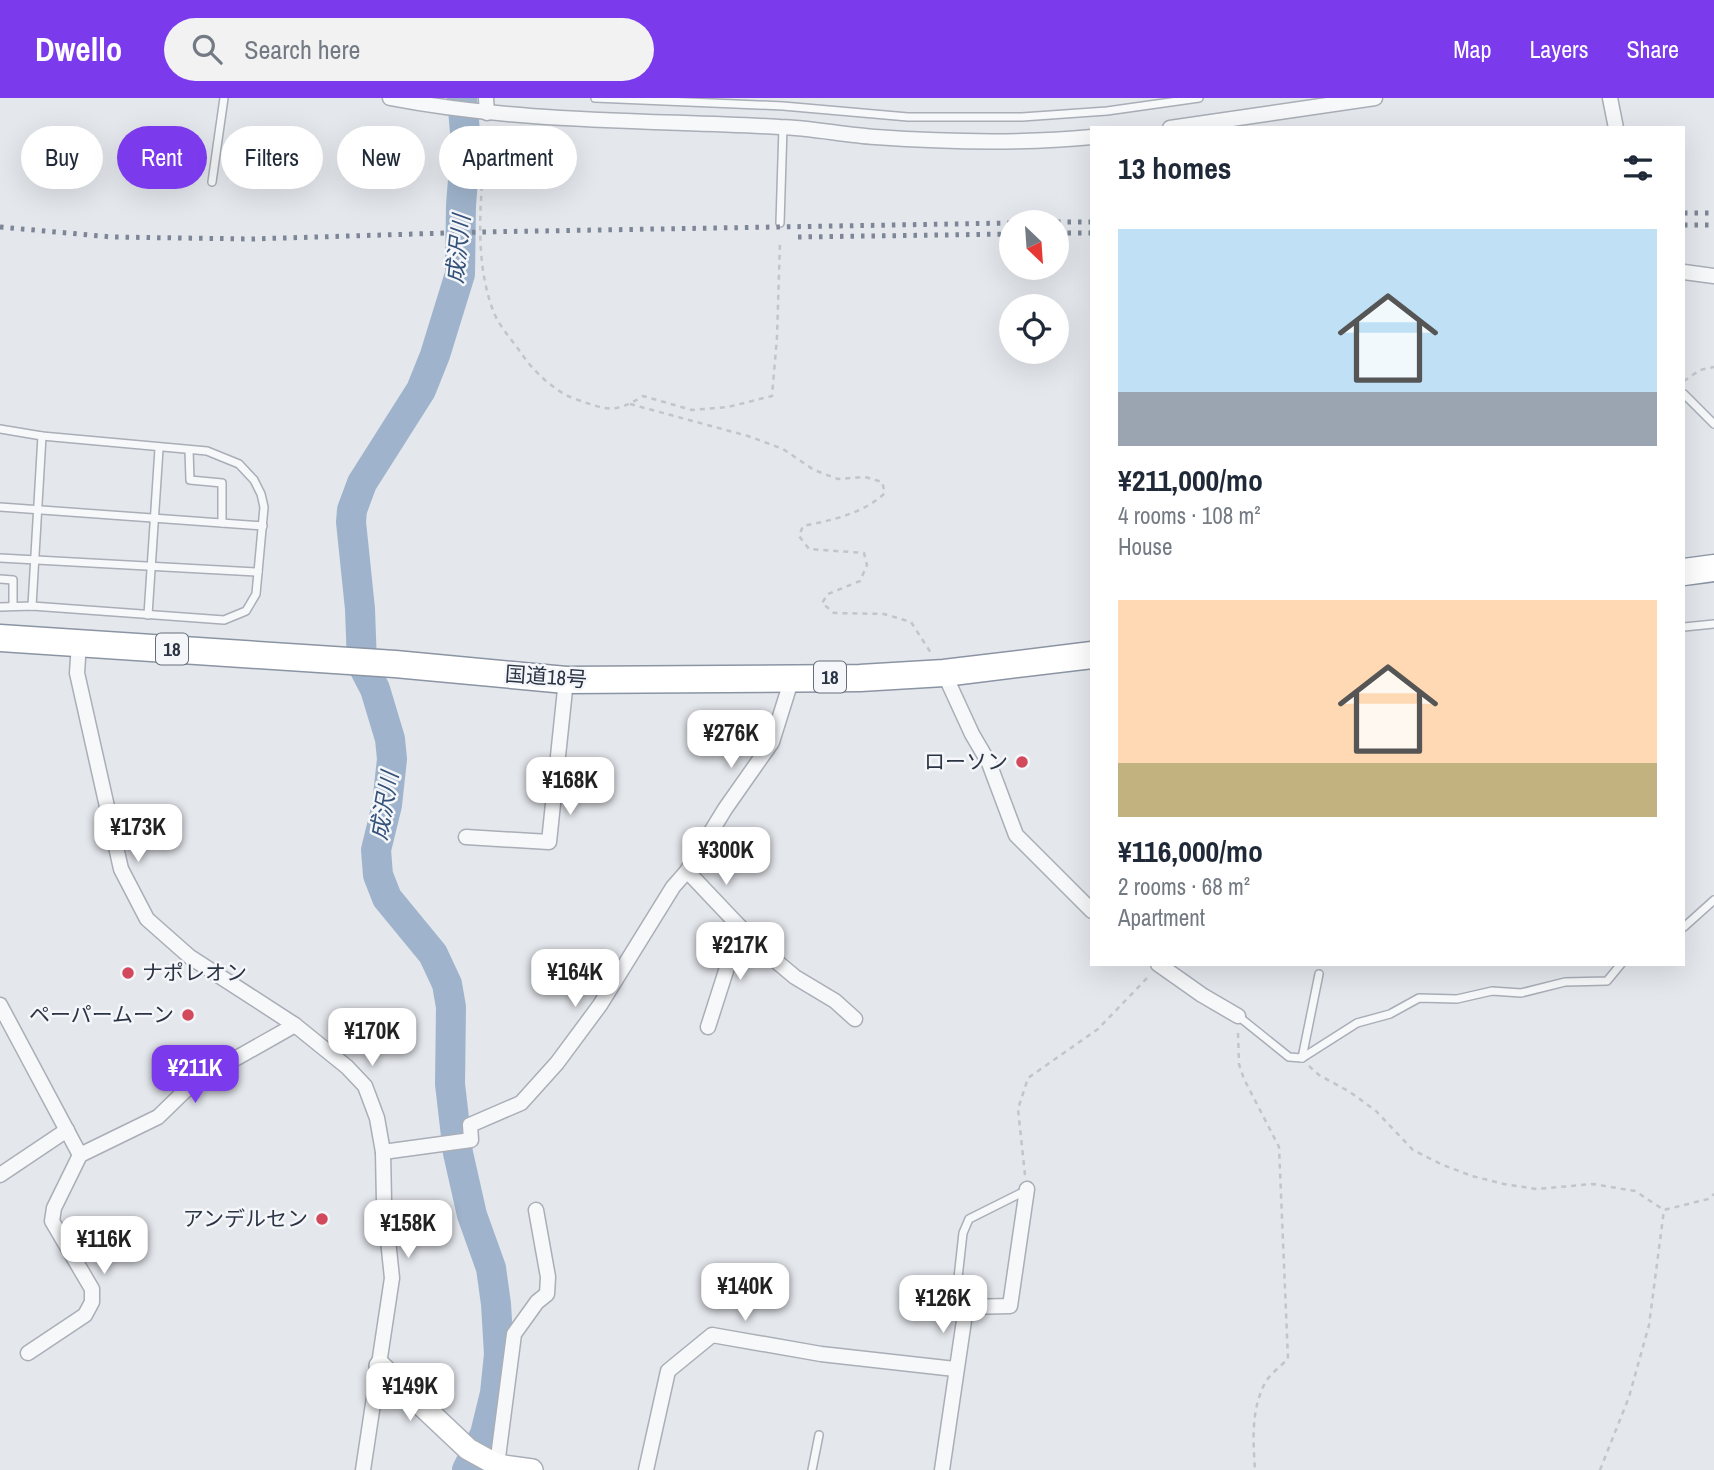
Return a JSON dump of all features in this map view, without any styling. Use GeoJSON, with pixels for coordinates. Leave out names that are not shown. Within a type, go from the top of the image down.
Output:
{"type":"FeatureCollection","features":[{"type":"Feature","properties":{"kind":"highway"},"geometry":{"type":"LineString","coordinates":[[1685,572],[1714,568]]}},
{"type":"Feature","properties":{"kind":"highway","name":"国道18号"},"geometry":{"type":"LineString","coordinates":[[0,638],[396,664],[566,680],[860,678],[944,673],[1090,654]]}},
{"type":"Feature","properties":{"kind":"street"},"geometry":{"type":"LineString","coordinates":[[390,98],[486,105],[602,121],[783,127],[874,137],[985,142],[1090,137]]}},
{"type":"Feature","properties":{"kind":"street"},"geometry":{"type":"LineString","coordinates":[[1184,126],[1375,98]]}},
{"type":"Feature","properties":{"kind":"street"},"geometry":{"type":"LineString","coordinates":[[1611,98],[1616,126]]}},
{"type":"Feature","properties":{"kind":"street"},"geometry":{"type":"LineString","coordinates":[[1685,272],[1714,276]]}},
{"type":"Feature","properties":{"kind":"street"},"geometry":{"type":"LineString","coordinates":[[79,643],[78,673],[121,869],[147,919],[190,957],[295,1024],[347,1067],[365,1086],[377,1118],[383,1152],[384,1202],[392,1279],[363,1470]]}},
{"type":"Feature","properties":{"kind":"street"},"geometry":{"type":"LineString","coordinates":[[944,673],[972,734],[989,763],[1016,835],[1090,909]]}},
{"type":"Feature","properties":{"kind":"street"},"geometry":{"type":"LineString","coordinates":[[383,1152],[471,1140],[470,1125],[521,1103],[558,1063],[600,1005],[724,809],[772,742],[792,678]]}},
{"type":"Feature","properties":{"kind":"street"},"geometry":{"type":"LineString","coordinates":[[466,837],[550,842],[566,680]]}},
{"type":"Feature","properties":{"kind":"street"},"geometry":{"type":"LineString","coordinates":[[687,871],[740,927],[795,977],[835,1001],[855,1018]]}},
{"type":"Feature","properties":{"kind":"street"},"geometry":{"type":"LineString","coordinates":[[708,1027],[740,927]]}},
{"type":"Feature","properties":{"kind":"street"},"geometry":{"type":"LineString","coordinates":[[1160,966],[1238,1016]]}},
{"type":"Feature","properties":{"kind":"street"},"geometry":{"type":"LineString","coordinates":[[0,1005],[80,1155]]}},
{"type":"Feature","properties":{"kind":"street"},"geometry":{"type":"LineString","coordinates":[[28,1353],[85,1315],[92,1302],[92,1289],[52,1221],[54,1208],[80,1155],[158,1118],[194,1082],[295,1024]]}},
{"type":"Feature","properties":{"kind":"street"},"geometry":{"type":"LineString","coordinates":[[0,1175],[67,1130]]}},
{"type":"Feature","properties":{"kind":"street"},"geometry":{"type":"LineString","coordinates":[[942,1470],[966,1307],[1010,1306],[1027,1189]]}},
{"type":"Feature","properties":{"kind":"street"},"geometry":{"type":"LineString","coordinates":[[492,1462],[514,1334],[537,1302],[547,1294],[548,1277],[536,1210]]}},
{"type":"Feature","properties":{"kind":"street"},"geometry":{"type":"LineString","coordinates":[[646,1470],[668,1371],[712,1335],[821,1354],[955,1369]]}},
{"type":"Feature","properties":{"kind":"street"},"geometry":{"type":"LineString","coordinates":[[380,1366],[468,1449],[492,1462],[532,1470]]}},
{"type":"Feature","properties":{"kind":"lane"},"geometry":{"type":"LineString","coordinates":[[212,182],[224,98]]}},
{"type":"Feature","properties":{"kind":"lane"},"geometry":{"type":"LineString","coordinates":[[595,98],[783,106],[920,117],[1022,117],[1107,111],[1199,98]]}},
{"type":"Feature","properties":{"kind":"lane"},"geometry":{"type":"LineString","coordinates":[[780,223],[783,127]]}},
{"type":"Feature","properties":{"kind":"lane"},"geometry":{"type":"LineString","coordinates":[[1685,395],[1714,424]]}},
{"type":"Feature","properties":{"kind":"lane"},"geometry":{"type":"LineString","coordinates":[[0,429],[42,436],[207,452],[239,464],[254,480],[264,507],[256,594],[246,611],[224,620],[32,606],[0,607]]}},
{"type":"Feature","properties":{"kind":"lane"},"geometry":{"type":"LineString","coordinates":[[32,606],[42,436]]}},
{"type":"Feature","properties":{"kind":"lane"},"geometry":{"type":"LineString","coordinates":[[148,615],[159,449]]}},
{"type":"Feature","properties":{"kind":"lane"},"geometry":{"type":"LineString","coordinates":[[189,450],[190,480],[222,483],[222,523]]}},
{"type":"Feature","properties":{"kind":"lane"},"geometry":{"type":"LineString","coordinates":[[0,507],[263,526]]}},
{"type":"Feature","properties":{"kind":"lane"},"geometry":{"type":"LineString","coordinates":[[0,558],[258,572]]}},
{"type":"Feature","properties":{"kind":"lane"},"geometry":{"type":"LineString","coordinates":[[0,579],[12,580],[13,606]]}},
{"type":"Feature","properties":{"kind":"lane"},"geometry":{"type":"LineString","coordinates":[[1685,627],[1714,624]]}},
{"type":"Feature","properties":{"kind":"lane"},"geometry":{"type":"LineString","coordinates":[[1685,926],[1714,900]]}},
{"type":"Feature","properties":{"kind":"lane"},"geometry":{"type":"LineString","coordinates":[[1238,1016],[1289,1057],[1302,1058],[1357,1023],[1390,1014],[1419,998],[1457,999],[1492,990],[1521,993],[1565,982],[1607,981],[1619,966]]}},
{"type":"Feature","properties":{"kind":"lane"},"geometry":{"type":"LineString","coordinates":[[1302,1058],[1319,974]]}},
{"type":"Feature","properties":{"kind":"lane"},"geometry":{"type":"LineString","coordinates":[[966,1307],[955,1305],[962,1233],[969,1219],[1027,1189]]}},
{"type":"Feature","properties":{"kind":"lane"},"geometry":{"type":"LineString","coordinates":[[812,1470],[819,1435]]}},
{"type":"Feature","properties":{"kind":"path"},"geometry":{"type":"LineString","coordinates":[[486,105],[480,232],[484,276],[495,314],[528,364],[565,396],[608,410],[630,404],[643,396],[692,410],[728,407],[772,396],[780,242]]}},
{"type":"Feature","properties":{"kind":"path"},"geometry":{"type":"LineString","coordinates":[[1685,380],[1700,370],[1714,367]]}},
{"type":"Feature","properties":{"kind":"path"},"geometry":{"type":"LineString","coordinates":[[630,404],[748,436],[783,449],[814,470],[838,479],[865,477],[882,482],[885,493],[870,507],[803,526],[799,536],[809,549],[864,553],[867,565],[860,581],[828,594],[822,603],[834,613],[884,614],[911,622],[944,673]]}},
{"type":"Feature","properties":{"kind":"path"},"geometry":{"type":"LineString","coordinates":[[1027,1189],[1018,1109],[1028,1078],[1098,1030],[1158,966]]}},
{"type":"Feature","properties":{"kind":"path"},"geometry":{"type":"LineString","coordinates":[[1238,1016],[1237,1051],[1244,1079],[1279,1147],[1288,1359],[1266,1380],[1256,1405],[1253,1440],[1255,1470]]}},
{"type":"Feature","properties":{"kind":"path"},"geometry":{"type":"LineString","coordinates":[[1302,1058],[1319,1075],[1350,1092],[1376,1111],[1413,1150],[1443,1165],[1482,1179],[1537,1189],[1593,1184],[1635,1191],[1664,1210],[1708,1199],[1714,1194]]}},
{"type":"Feature","properties":{"kind":"path"},"geometry":{"type":"LineString","coordinates":[[1600,1470],[1629,1397],[1649,1325],[1664,1210]]}},
{"type":"Feature","properties":{"kind":"waterway","name":"成沢川"},"geometry":{"type":"LineString","coordinates":[[462,98],[466,143],[461,205],[460,274],[435,355],[421,390],[362,483],[352,510],[351,522],[360,609],[362,664],[375,689],[390,739],[392,759],[387,805],[376,850],[378,875],[387,898],[433,954],[447,984],[451,1007],[450,1084],[458,1153],[472,1215],[491,1268],[496,1304],[499,1354],[495,1393],[485,1434],[467,1470]]}},
{"type":"Feature","properties":{"kind":"railway"},"geometry":{"type":"LineString","coordinates":[[1685,213],[1714,213]]}},
{"type":"Feature","properties":{"kind":"railway"},"geometry":{"type":"LineString","coordinates":[[1069,222],[1090,222]]}},
{"type":"Feature","properties":{"kind":"railway"},"geometry":{"type":"LineString","coordinates":[[0,227],[112,237],[251,239],[480,232],[999,223]]}},
{"type":"Feature","properties":{"kind":"railway"},"geometry":{"type":"LineString","coordinates":[[1685,225],[1714,225]]}},
{"type":"Feature","properties":{"kind":"railway"},"geometry":{"type":"LineString","coordinates":[[1069,233],[1090,233]]}},
{"type":"Feature","properties":{"kind":"railway"},"geometry":{"type":"LineString","coordinates":[[798,237],[999,234]]}},
{"type":"Feature","properties":{"kind":"place","name":"ローソン"},"geometry":{"type":"Point","coordinates":[1022,762]}},
{"type":"Feature","properties":{"kind":"place","name":"ナポレオン"},"geometry":{"type":"Point","coordinates":[128,973]}},
{"type":"Feature","properties":{"kind":"place","name":"ペーパームーン"},"geometry":{"type":"Point","coordinates":[188,1015]}},
{"type":"Feature","properties":{"kind":"place","name":"アンデルセン"},"geometry":{"type":"Point","coordinates":[322,1219]}}]}
